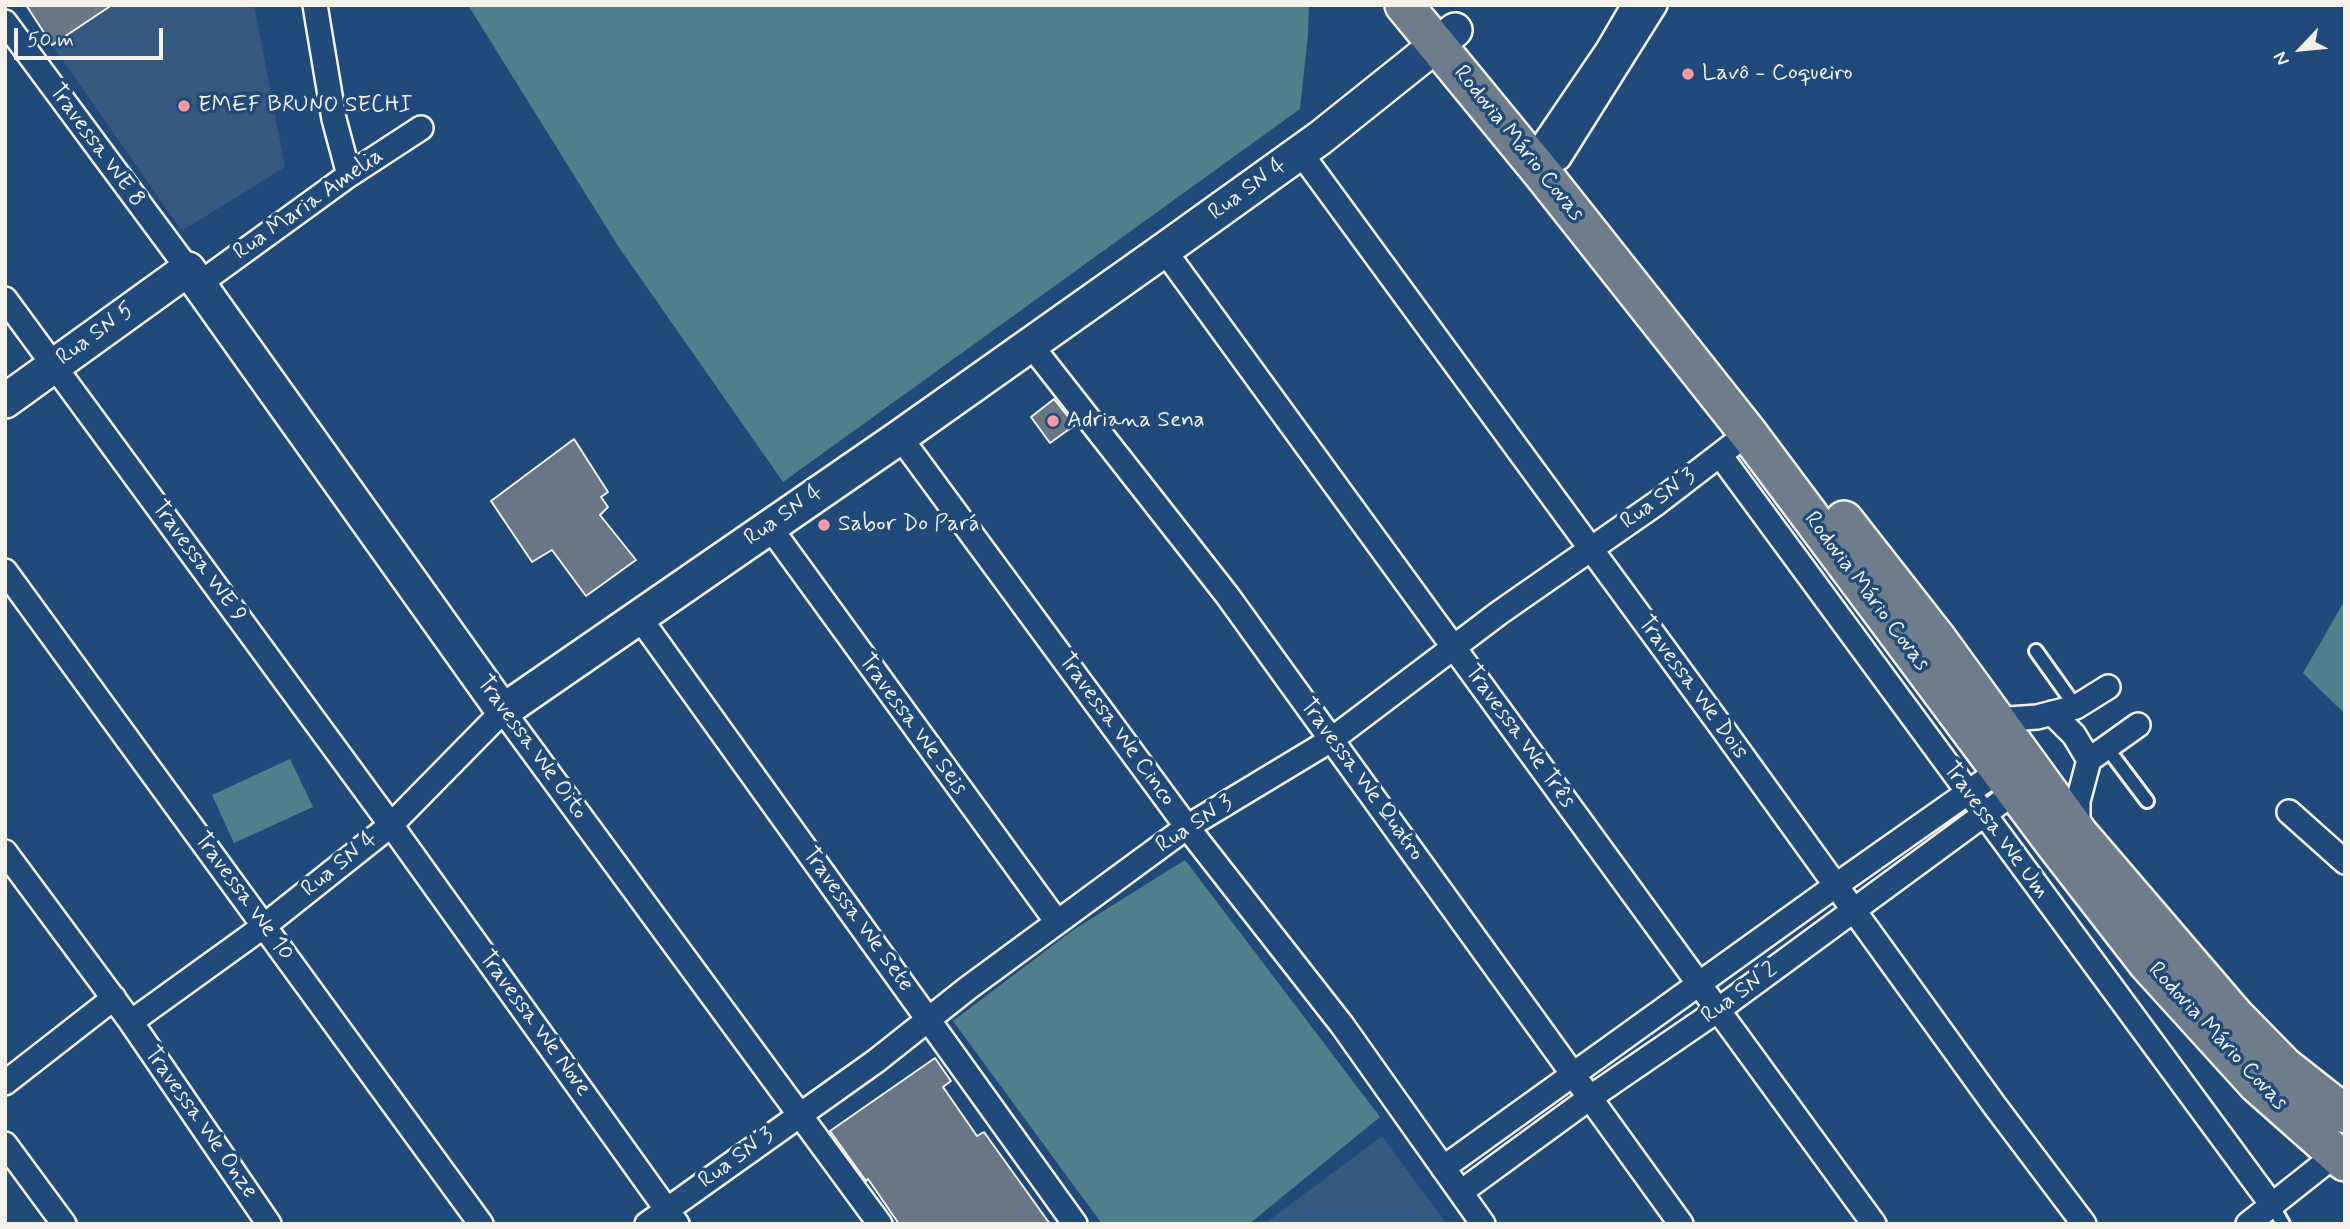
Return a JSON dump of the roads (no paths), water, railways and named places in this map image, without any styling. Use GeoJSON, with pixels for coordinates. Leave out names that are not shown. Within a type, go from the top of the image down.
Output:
{"type":"FeatureCollection","features":[{"type":"Feature","properties":{"kind":"main road","name":"Rodovia Mário Covas"},"geometry":{"type":"LineString","coordinates":[[1404,5],[1441,26],[1552,150],[1938,640],[2078,834],[2235,1016],[2270,1075],[2345,1114]]}},
{"type":"Feature","properties":{"kind":"main road","name":"Rodovia Mário Covas"},"geometry":{"type":"LineString","coordinates":[[1441,26],[1734,444],[2008,781],[2148,964],[2270,1075],[2340,1158]]}},
{"type":"Feature","properties":{"kind":"main road","name":"Rua SN 4"},"geometry":{"type":"LineString","coordinates":[[503,711],[900,437],[1300,152],[1441,26]]}},
{"type":"Feature","properties":{"kind":"main road","name":"Rua SN 5"},"geometry":{"type":"LineString","coordinates":[[5,401],[53,366],[193,276]]}},
{"type":"Feature","properties":{"kind":"main road","name":"Travessa We Oito"},"geometry":{"type":"LineString","coordinates":[[193,276],[503,711]]}},
{"type":"Feature","properties":{"kind":"street"},"geometry":{"type":"LineString","coordinates":[[315,5],[334,119],[349,175]]}},
{"type":"Feature","properties":{"kind":"street"},"geometry":{"type":"LineString","coordinates":[[1552,150],[1634,5]]}},
{"type":"Feature","properties":{"kind":"street"},"geometry":{"type":"LineString","coordinates":[[1552,150],[1655,5]]}},
{"type":"Feature","properties":{"kind":"street","name":"Travessa WE 8"},"geometry":{"type":"LineString","coordinates":[[5,22],[193,276]]}},
{"type":"Feature","properties":{"kind":"street","name":"Rua Maria Amelia"},"geometry":{"type":"LineString","coordinates":[[193,276],[421,128]]}},
{"type":"Feature","properties":{"kind":"street","name":"Travessa We Dois"},"geometry":{"type":"LineString","coordinates":[[1300,152],[1995,1106],[2084,1224]]}},
{"type":"Feature","properties":{"kind":"street","name":"Travessa We Três"},"geometry":{"type":"LineString","coordinates":[[1164,250],[1874,1224]]}},
{"type":"Feature","properties":{"kind":"street","name":"Travessa WE 9"},"geometry":{"type":"LineString","coordinates":[[5,299],[391,825]]}},
{"type":"Feature","properties":{"kind":"street","name":"Travessa We Quatro"},"geometry":{"type":"LineString","coordinates":[[1030,344],[1227,595],[1681,1224]]}},
{"type":"Feature","properties":{"kind":"street","name":"Travessa We Cinco"},"geometry":{"type":"LineString","coordinates":[[900,437],[1186,827],[1342,1025],[1483,1224]]}},
{"type":"Feature","properties":{"kind":"street","name":"Rua SN 3"},"geometry":{"type":"LineString","coordinates":[[647,1224],[672,1217],[801,1113],[876,1061],[928,1019],[1186,827],[1331,740],[1453,647],[1657,503],[1734,444]]}},
{"type":"Feature","properties":{"kind":"street","name":"Travessa We Um"},"geometry":{"type":"LineString","coordinates":[[1734,444],[1968,794],[2277,1214]]}},
{"type":"Feature","properties":{"kind":"street","name":"Travessa We Seis"},"geometry":{"type":"LineString","coordinates":[[769,526],[1057,922]]}},
{"type":"Feature","properties":{"kind":"street","name":"Travessa We 10"},"geometry":{"type":"LineString","coordinates":[[5,571],[481,1224]]}},
{"type":"Feature","properties":{"kind":"street","name":"Travessa We Sete"},"geometry":{"type":"LineString","coordinates":[[639,617],[1075,1224]]}},
{"type":"Feature","properties":{"kind":"street"},"geometry":{"type":"LineString","coordinates":[[1994,720],[2022,719],[2076,707],[2108,687]]}},
{"type":"Feature","properties":{"kind":"street","name":"Rua SN 4"},"geometry":{"type":"LineString","coordinates":[[131,1022],[264,926],[391,825],[503,711]]}},
{"type":"Feature","properties":{"kind":"street","name":"Travessa We Oito"},"geometry":{"type":"LineString","coordinates":[[503,711],[880,1224]]}},
{"type":"Feature","properties":{"kind":"street"},"geometry":{"type":"LineString","coordinates":[[2052,713],[2098,754]]}},
{"type":"Feature","properties":{"kind":"street"},"geometry":{"type":"LineString","coordinates":[[2078,834],[2078,801],[2098,754],[2138,725]]}},
{"type":"Feature","properties":{"kind":"street","name":"Rua SN 2"},"geometry":{"type":"LineString","coordinates":[[1443,1168],[1835,886],[1968,794],[2008,781]]}},
{"type":"Feature","properties":{"kind":"street","name":"Rua SN 2"},"geometry":{"type":"LineString","coordinates":[[1461,1192],[1591,1097],[1718,1010],[1984,815],[2008,781]]}},
{"type":"Feature","properties":{"kind":"street"},"geometry":{"type":"LineString","coordinates":[[2288,812],[2345,862]]}},
{"type":"Feature","properties":{"kind":"street","name":"Travessa We Nove"},"geometry":{"type":"LineString","coordinates":[[391,825],[672,1217]]}},
{"type":"Feature","properties":{"kind":"street","name":"Travessa We Onze"},"geometry":{"type":"LineString","coordinates":[[5,852],[77,952],[114,998],[269,1224]]}},
{"type":"Feature","properties":{"kind":"street"},"geometry":{"type":"LineString","coordinates":[[5,1083],[114,998]]}},
{"type":"Feature","properties":{"kind":"street"},"geometry":{"type":"LineString","coordinates":[[5,1144],[64,1224]]}},
{"type":"Feature","properties":{"kind":"street"},"geometry":{"type":"LineString","coordinates":[[2248,1224],[2277,1214],[2340,1158]]}},
{"type":"Feature","properties":{"kind":"lane"},"geometry":{"type":"LineString","coordinates":[[2036,651],[2076,707]]}},
{"type":"Feature","properties":{"kind":"lane"},"geometry":{"type":"LineString","coordinates":[[2098,754],[2147,801]]}},
{"type":"Feature","properties":{"kind":"place","name":"Lavô - Coqueiro"},"geometry":{"type":"Point","coordinates":[1688,74]}},
{"type":"Feature","properties":{"kind":"place","name":"EMEF BRUNO SECHI"},"geometry":{"type":"Point","coordinates":[184,106]}},
{"type":"Feature","properties":{"kind":"place","name":"Adriana Sena"},"geometry":{"type":"Point","coordinates":[1053,421]}},
{"type":"Feature","properties":{"kind":"place","name":"Sabor Do Pará"},"geometry":{"type":"Point","coordinates":[824,525]}}]}
